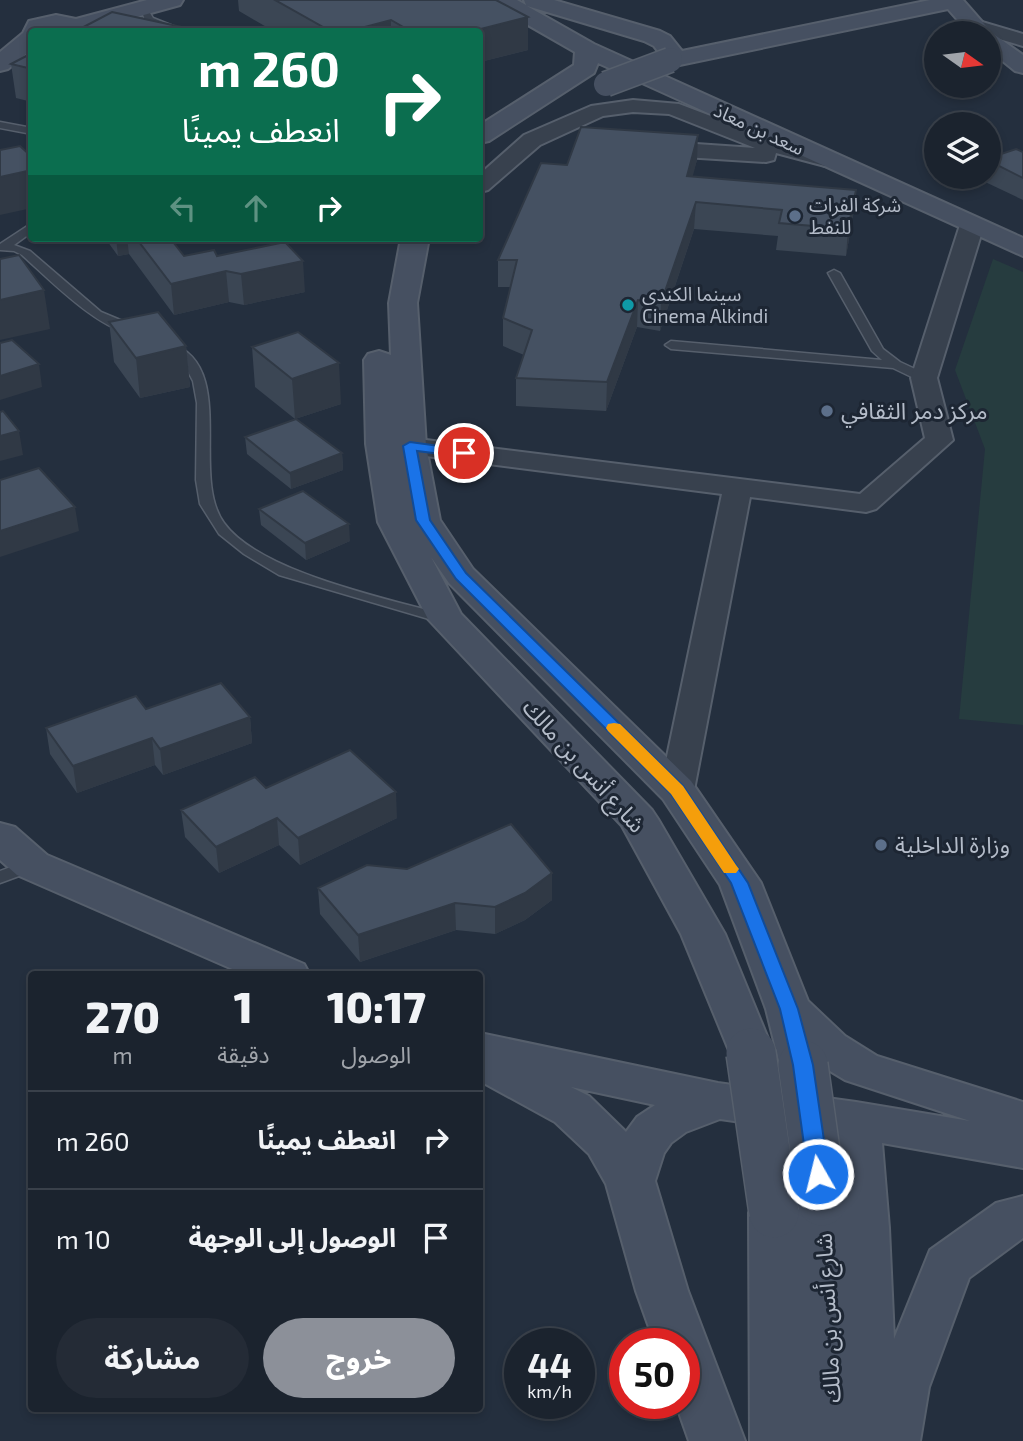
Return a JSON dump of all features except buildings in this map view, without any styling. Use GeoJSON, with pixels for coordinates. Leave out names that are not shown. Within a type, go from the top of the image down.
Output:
{"type":"FeatureCollection","features":[{"type":"Feature","properties":{"kind":"main road"},"geometry":{"type":"LineString","coordinates":[[72,28],[172,0]]}},
{"type":"Feature","properties":{"kind":"main road","name":"سعد بن معاذ"},"geometry":{"type":"LineString","coordinates":[[501,0],[586,49],[1023,248]]}},
{"type":"Feature","properties":{"kind":"main road"},"geometry":{"type":"LineString","coordinates":[[533,1],[652,36],[724,39],[796,33]]}},
{"type":"Feature","properties":{"kind":"main road","name":"سعد بن معاذ"},"geometry":{"type":"LineString","coordinates":[[533,1],[665,70],[1023,227]]}},
{"type":"Feature","properties":{"kind":"main road"},"geometry":{"type":"LineString","coordinates":[[483,151],[522,122],[606,84],[670,60],[951,1],[970,21]]}},
{"type":"Feature","properties":{"kind":"main road"},"geometry":{"type":"LineString","coordinates":[[652,36],[669,47],[672,53],[670,60]]}},
{"type":"Feature","properties":{"kind":"main road"},"geometry":{"type":"LineString","coordinates":[[720,72],[729,60],[755,42]]}},
{"type":"Feature","properties":{"kind":"main road"},"geometry":{"type":"LineString","coordinates":[[483,134],[505,117],[586,68],[586,49]]}},
{"type":"Feature","properties":{"kind":"main road"},"geometry":{"type":"LineString","coordinates":[[1001,49],[1023,66]]}},
{"type":"Feature","properties":{"kind":"main road"},"geometry":{"type":"LineString","coordinates":[[736,94],[755,111]]}},
{"type":"Feature","properties":{"kind":"main road","name":"شارع أنس بن مالك"},"geometry":{"type":"LineString","coordinates":[[395,242],[378,303],[382,444],[395,522],[446,619],[638,819],[703,934],[751,1053],[774,1213],[778,1441]]}},
{"type":"Feature","properties":{"kind":"main road","name":"شارع أنس بن مالك"},"geometry":{"type":"LineString","coordinates":[[414,242],[403,303],[410,446],[423,520],[461,576],[677,790],[740,883],[789,1009],[803,1065],[822,1201],[834,1441]]}},
{"type":"Feature","properties":{"kind":"main road"},"geometry":{"type":"LineString","coordinates":[[0,837],[16,871],[278,971]]}},
{"type":"Feature","properties":{"kind":"main road"},"geometry":{"type":"LineString","coordinates":[[789,1009],[829,1048],[861,1068],[1023,1120]]}},
{"type":"Feature","properties":{"kind":"main road"},"geometry":{"type":"LineString","coordinates":[[483,1051],[718,1101],[856,1120],[1023,1150]]}},
{"type":"Feature","properties":{"kind":"main road"},"geometry":{"type":"LineString","coordinates":[[483,1062],[572,1109],[606,1141],[630,1181],[675,1328]]}},
{"type":"Feature","properties":{"kind":"main road"},"geometry":{"type":"LineString","coordinates":[[630,1181],[642,1146],[654,1130],[669,1119],[718,1101]]}},
{"type":"Feature","properties":{"kind":"main road"},"geometry":{"type":"LineString","coordinates":[[856,1120],[864,1228],[870,1441]]}},
{"type":"Feature","properties":{"kind":"main road"},"geometry":{"type":"LineString","coordinates":[[892,1441],[901,1387],[948,1265],[1014,1217],[1023,1216]]}},
{"type":"Feature","properties":{"kind":"main road"},"geometry":{"type":"LineString","coordinates":[[700,1395],[717,1441]]}},
{"type":"Feature","properties":{"kind":"street"},"geometry":{"type":"LineString","coordinates":[[1001,36],[1023,40]]}},
{"type":"Feature","properties":{"kind":"street"},"geometry":{"type":"LineString","coordinates":[[483,182],[532,140],[597,110],[633,106],[672,108],[758,142],[825,159]]}},
{"type":"Feature","properties":{"kind":"street"},"geometry":{"type":"LineString","coordinates":[[532,140],[574,143]]}},
{"type":"Feature","properties":{"kind":"street"},"geometry":{"type":"LineString","coordinates":[[630,146],[825,159]]}},
{"type":"Feature","properties":{"kind":"street"},"geometry":{"type":"LineString","coordinates":[[410,446],[866,503],[939,440],[924,378],[972,225]]}},
{"type":"Feature","properties":{"kind":"street"},"geometry":{"type":"LineString","coordinates":[[677,790],[737,488]]}},
{"type":"Feature","properties":{"kind":"lane"},"geometry":{"type":"LineString","coordinates":[[142,7],[149,20],[172,28]]}},
{"type":"Feature","properties":{"kind":"lane"},"geometry":{"type":"LineString","coordinates":[[0,125],[28,130]]}},
{"type":"Feature","properties":{"kind":"lane"},"geometry":{"type":"LineString","coordinates":[[2,247],[28,229]]}},
{"type":"Feature","properties":{"kind":"lane"},"geometry":{"type":"LineString","coordinates":[[2,247],[26,253],[97,315],[179,351],[192,363],[198,374],[202,397],[202,489],[219,525],[266,563],[284,572],[446,619]]}},
{"type":"Feature","properties":{"kind":"lane"},"geometry":{"type":"LineString","coordinates":[[834,273],[878,351],[896,365],[924,378]]}},
{"type":"Feature","properties":{"kind":"lane"},"geometry":{"type":"LineString","coordinates":[[671,345],[896,365]]}},
{"type":"Feature","properties":{"kind":"green space"},"geometry":{"type":"Polygon","coordinates":[[[993,259],[1023,272],[1023,725],[959,719],[985,449],[955,370],[993,259]]]}},
{"type":"Feature","properties":{"kind":"slow traffic"},"geometry":{"type":"LineString","coordinates":[[614,728],[677,790],[730,869]]}},
{"type":"Feature","properties":{"kind":"place","name":"شركة الفرات للنفط"},"geometry":{"type":"Point","coordinates":[795,216]}},
{"type":"Feature","properties":{"kind":"place","name":"سينما الكندي Cinema Alkindi"},"geometry":{"type":"Point","coordinates":[628,305]}},
{"type":"Feature","properties":{"kind":"place","name":"مركز دمر الثقافي"},"geometry":{"type":"Point","coordinates":[827,411]}},
{"type":"Feature","properties":{"kind":"place","name":"وزارة الداخلية"},"geometry":{"type":"Point","coordinates":[881,845]}},
{"type":"Feature","properties":{"kind":"route"},"geometry":{"type":"LineString","coordinates":[[464,453],[410,446],[423,520],[461,576],[677,790],[740,883],[789,1009],[803,1065],[818,1174]]}}]}
